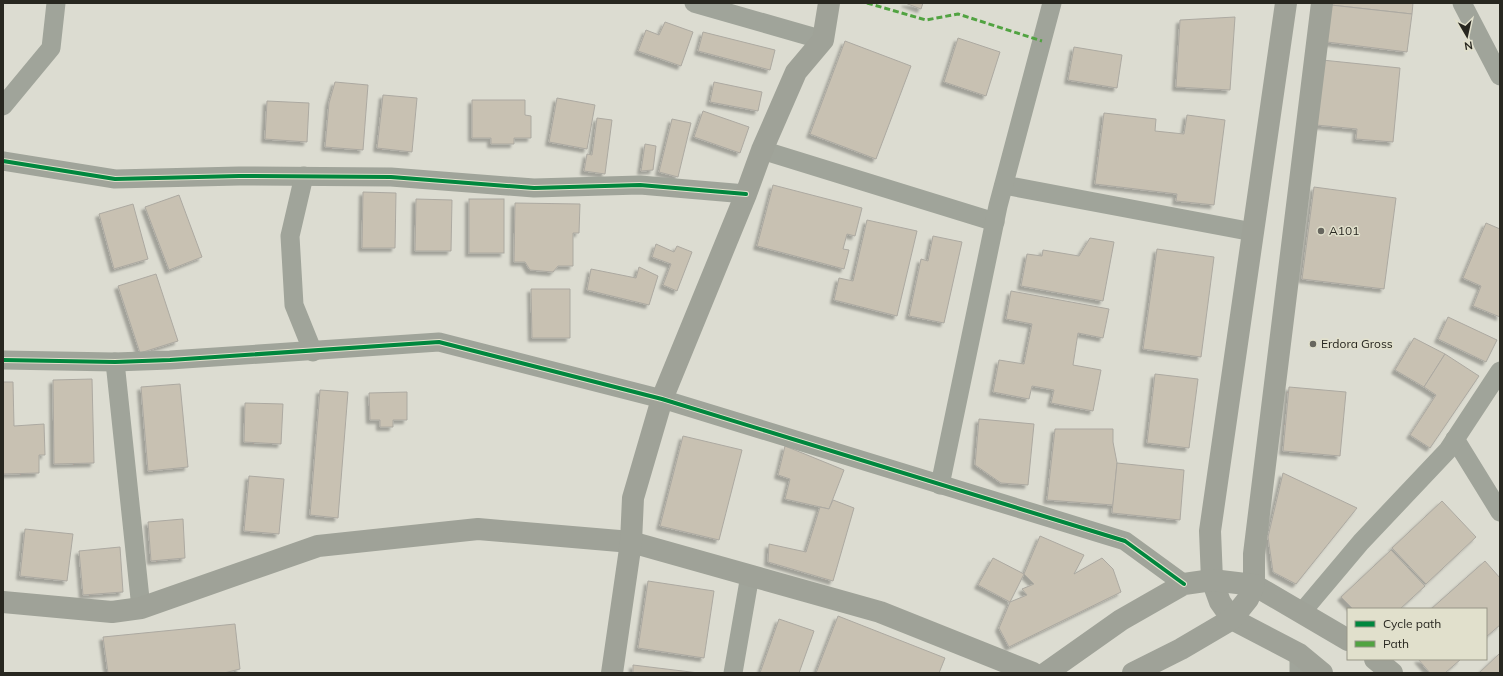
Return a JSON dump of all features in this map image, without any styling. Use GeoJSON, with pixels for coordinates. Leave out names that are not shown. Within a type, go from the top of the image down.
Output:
{"type":"FeatureCollection","features":[{"type":"Feature","properties":{"kind":"main road"},"geometry":{"type":"LineString","coordinates":[[612,673],[631,542],[633,498],[662,399],[746,194],[762,150],[796,72],[823,40],[829,3]]}},
{"type":"Feature","properties":{"kind":"main road"},"geometry":{"type":"LineString","coordinates":[[1286,3],[1210,531],[1212,580],[1220,602],[1232,619],[1299,663],[1322,673]]}},
{"type":"Feature","properties":{"kind":"main road"},"geometry":{"type":"LineString","coordinates":[[1133,673],[1181,649],[1232,619],[1248,599],[1254,585],[1254,554],[1322,3]]}},
{"type":"Feature","properties":{"kind":"main road"},"geometry":{"type":"LineString","coordinates":[[3,602],[112,612],[141,608],[318,546],[478,529],[631,542],[880,612],[1033,673]]}},
{"type":"Feature","properties":{"kind":"main road"},"geometry":{"type":"LineString","coordinates":[[1046,673],[1121,620],[1184,584],[1212,580],[1254,585],[1347,639]]}},
{"type":"Feature","properties":{"kind":"main road"},"geometry":{"type":"LineString","coordinates":[[1376,660],[1392,673]]}},
{"type":"Feature","properties":{"kind":"street"},"geometry":{"type":"LineString","coordinates":[[3,106],[51,48],[56,3]]}},
{"type":"Feature","properties":{"kind":"street"},"geometry":{"type":"LineString","coordinates":[[694,3],[823,40]]}},
{"type":"Feature","properties":{"kind":"street"},"geometry":{"type":"LineString","coordinates":[[940,485],[995,222],[1052,3]]}},
{"type":"Feature","properties":{"kind":"street"},"geometry":{"type":"LineString","coordinates":[[1462,3],[1500,76]]}},
{"type":"Feature","properties":{"kind":"street"},"geometry":{"type":"LineString","coordinates":[[762,150],[995,222]]}},
{"type":"Feature","properties":{"kind":"street"},"geometry":{"type":"LineString","coordinates":[[3,161],[115,179],[239,176],[391,177],[534,188],[640,185],[746,194]]}},
{"type":"Feature","properties":{"kind":"street"},"geometry":{"type":"LineString","coordinates":[[304,176],[290,236],[294,305],[313,352]]}},
{"type":"Feature","properties":{"kind":"street"},"geometry":{"type":"LineString","coordinates":[[1004,185],[1253,232]]}},
{"type":"Feature","properties":{"kind":"street"},"geometry":{"type":"LineString","coordinates":[[3,360],[115,362],[313,352],[439,342],[662,399],[1124,541],[1184,584]]}},
{"type":"Feature","properties":{"kind":"street"},"geometry":{"type":"LineString","coordinates":[[115,362],[141,608]]}},
{"type":"Feature","properties":{"kind":"street"},"geometry":{"type":"LineString","coordinates":[[1302,612],[1361,542],[1448,450],[1500,371]]}},
{"type":"Feature","properties":{"kind":"street"},"geometry":{"type":"LineString","coordinates":[[1455,439],[1500,512]]}},
{"type":"Feature","properties":{"kind":"street"},"geometry":{"type":"LineString","coordinates":[[733,673],[750,575]]}},
{"type":"Feature","properties":{"kind":"building"},"geometry":{"type":"Polygon","coordinates":[[[905,3],[923,3],[921,9],[905,3]]]}},
{"type":"Feature","properties":{"kind":"building"},"geometry":{"type":"Polygon","coordinates":[[[1331,3],[1413,3],[1412,14],[1331,5],[1331,3]]]}},
{"type":"Feature","properties":{"kind":"building"},"geometry":{"type":"Polygon","coordinates":[[[1331,5],[1412,14],[1407,52],[1327,42],[1331,5]]]}},
{"type":"Feature","properties":{"kind":"building"},"geometry":{"type":"Polygon","coordinates":[[[1235,17],[1230,90],[1176,87],[1180,20],[1235,17]]]}},
{"type":"Feature","properties":{"kind":"building"},"geometry":{"type":"Polygon","coordinates":[[[665,22],[693,32],[681,66],[638,51],[646,30],[659,35],[665,22]]]}},
{"type":"Feature","properties":{"kind":"building"},"geometry":{"type":"Polygon","coordinates":[[[703,32],[775,50],[770,70],[698,51],[703,32]]]}},
{"type":"Feature","properties":{"kind":"building"},"geometry":{"type":"Polygon","coordinates":[[[958,38],[1000,52],[986,96],[944,82],[958,38]]]}},
{"type":"Feature","properties":{"kind":"building"},"geometry":{"type":"Polygon","coordinates":[[[845,41],[911,66],[876,159],[810,134],[845,41]]]}},
{"type":"Feature","properties":{"kind":"building"},"geometry":{"type":"Polygon","coordinates":[[[1074,47],[1122,55],[1117,88],[1068,80],[1074,47]]]}},
{"type":"Feature","properties":{"kind":"building"},"geometry":{"type":"Polygon","coordinates":[[[1322,60],[1400,68],[1393,142],[1356,139],[1357,129],[1316,125],[1322,60]]]}},
{"type":"Feature","properties":{"kind":"building"},"geometry":{"type":"Polygon","coordinates":[[[335,82],[368,85],[363,150],[325,147],[329,103],[335,82]]]}},
{"type":"Feature","properties":{"kind":"building"},"geometry":{"type":"Polygon","coordinates":[[[714,82],[762,92],[758,111],[710,102],[714,82]]]}},
{"type":"Feature","properties":{"kind":"building"},"geometry":{"type":"Polygon","coordinates":[[[383,95],[417,98],[412,152],[377,148],[383,95]]]}},
{"type":"Feature","properties":{"kind":"building"},"geometry":{"type":"Polygon","coordinates":[[[557,98],[595,105],[587,149],[549,142],[557,98]]]}},
{"type":"Feature","properties":{"kind":"building"},"geometry":{"type":"Polygon","coordinates":[[[472,100],[525,100],[525,115],[531,116],[531,138],[514,138],[514,144],[491,144],[491,138],[472,138],[472,100]]]}},
{"type":"Feature","properties":{"kind":"building"},"geometry":{"type":"Polygon","coordinates":[[[267,101],[309,103],[307,142],[265,139],[267,101]]]}},
{"type":"Feature","properties":{"kind":"building"},"geometry":{"type":"Polygon","coordinates":[[[703,111],[749,127],[740,153],[694,137],[703,111]]]}},
{"type":"Feature","properties":{"kind":"building"},"geometry":{"type":"Polygon","coordinates":[[[1104,113],[1156,119],[1155,131],[1184,134],[1187,115],[1225,120],[1214,205],[1176,201],[1177,194],[1095,184],[1104,113]]]}},
{"type":"Feature","properties":{"kind":"building"},"geometry":{"type":"Polygon","coordinates":[[[597,118],[612,120],[605,174],[584,171],[587,154],[592,155],[597,118]]]}},
{"type":"Feature","properties":{"kind":"building"},"geometry":{"type":"Polygon","coordinates":[[[672,119],[691,123],[678,177],[659,172],[672,119]]]}},
{"type":"Feature","properties":{"kind":"building"},"geometry":{"type":"Polygon","coordinates":[[[645,144],[656,146],[653,170],[641,171],[645,144]]]}},
{"type":"Feature","properties":{"kind":"building"},"geometry":{"type":"Polygon","coordinates":[[[773,185],[862,208],[855,236],[847,234],[843,249],[849,250],[844,269],[757,246],[773,185]]]}},
{"type":"Feature","properties":{"kind":"building"},"geometry":{"type":"Polygon","coordinates":[[[1314,187],[1396,198],[1384,289],[1302,279],[1314,187]]]}},
{"type":"Feature","properties":{"kind":"building"},"geometry":{"type":"Polygon","coordinates":[[[363,192],[396,193],[395,248],[362,248],[363,192]]]}},
{"type":"Feature","properties":{"kind":"building"},"geometry":{"type":"Polygon","coordinates":[[[179,195],[202,257],[169,270],[145,207],[179,195]]]}},
{"type":"Feature","properties":{"kind":"building"},"geometry":{"type":"Polygon","coordinates":[[[416,199],[452,200],[451,251],[415,251],[416,199]]]}},
{"type":"Feature","properties":{"kind":"building"},"geometry":{"type":"Polygon","coordinates":[[[469,199],[504,199],[504,253],[469,253],[469,199]]]}},
{"type":"Feature","properties":{"kind":"building"},"geometry":{"type":"Polygon","coordinates":[[[515,203],[580,204],[579,233],[573,233],[573,266],[558,266],[553,272],[530,270],[525,262],[514,262],[515,203]]]}},
{"type":"Feature","properties":{"kind":"building"},"geometry":{"type":"Polygon","coordinates":[[[133,204],[148,259],[114,269],[99,214],[133,204]]]}},
{"type":"Feature","properties":{"kind":"building"},"geometry":{"type":"Polygon","coordinates":[[[867,220],[917,231],[897,316],[834,300],[839,278],[853,281],[867,220]]]}},
{"type":"Feature","properties":{"kind":"building"},"geometry":{"type":"Polygon","coordinates":[[[1486,223],[1500,229],[1500,317],[1473,306],[1481,286],[1463,278],[1486,223]]]}},
{"type":"Feature","properties":{"kind":"building"},"geometry":{"type":"Polygon","coordinates":[[[933,236],[962,242],[944,323],[909,316],[921,259],[928,261],[933,236]]]}},
{"type":"Feature","properties":{"kind":"building"},"geometry":{"type":"Polygon","coordinates":[[[1090,238],[1114,242],[1103,301],[1021,286],[1027,254],[1042,256],[1043,250],[1079,256],[1090,238]]]}},
{"type":"Feature","properties":{"kind":"building"},"geometry":{"type":"Polygon","coordinates":[[[656,244],[674,252],[677,246],[692,252],[677,291],[663,285],[671,264],[652,257],[656,244]]]}},
{"type":"Feature","properties":{"kind":"building"},"geometry":{"type":"Polygon","coordinates":[[[1157,249],[1214,257],[1201,357],[1143,349],[1157,249]]]}},
{"type":"Feature","properties":{"kind":"building"},"geometry":{"type":"Polygon","coordinates":[[[639,267],[658,276],[649,305],[587,290],[591,269],[636,278],[639,267]]]}},
{"type":"Feature","properties":{"kind":"building"},"geometry":{"type":"Polygon","coordinates":[[[156,274],[178,341],[140,353],[118,286],[156,274]]]}},
{"type":"Feature","properties":{"kind":"building"},"geometry":{"type":"Polygon","coordinates":[[[531,289],[570,289],[570,338],[532,338],[531,289]]]}},
{"type":"Feature","properties":{"kind":"building"},"geometry":{"type":"Polygon","coordinates":[[[1011,291],[1109,309],[1103,338],[1078,333],[1073,365],[1101,370],[1093,411],[1051,403],[1054,390],[1032,386],[1029,399],[993,392],[999,360],[1024,364],[1032,324],[1006,319],[1011,291]]]}},
{"type":"Feature","properties":{"kind":"building"},"geometry":{"type":"Polygon","coordinates":[[[1448,317],[1497,340],[1486,362],[1438,339],[1448,317]]]}},
{"type":"Feature","properties":{"kind":"building"},"geometry":{"type":"Polygon","coordinates":[[[1414,338],[1445,354],[1424,387],[1395,370],[1414,338]]]}},
{"type":"Feature","properties":{"kind":"building"},"geometry":{"type":"Polygon","coordinates":[[[1445,354],[1479,376],[1430,448],[1410,435],[1436,395],[1424,387],[1445,354]]]}},
{"type":"Feature","properties":{"kind":"building"},"geometry":{"type":"Polygon","coordinates":[[[1155,374],[1198,379],[1189,448],[1147,443],[1155,374]]]}},
{"type":"Feature","properties":{"kind":"building"},"geometry":{"type":"Polygon","coordinates":[[[92,379],[94,463],[54,464],[53,380],[92,379]]]}},
{"type":"Feature","properties":{"kind":"building"},"geometry":{"type":"Polygon","coordinates":[[[3,382],[13,382],[14,426],[44,424],[45,455],[39,455],[39,473],[3,474],[3,382]]]}},
{"type":"Feature","properties":{"kind":"building"},"geometry":{"type":"Polygon","coordinates":[[[180,384],[188,467],[148,471],[141,387],[180,384]]]}},
{"type":"Feature","properties":{"kind":"building"},"geometry":{"type":"Polygon","coordinates":[[[1289,387],[1346,392],[1340,456],[1283,451],[1289,387]]]}},
{"type":"Feature","properties":{"kind":"building"},"geometry":{"type":"Polygon","coordinates":[[[320,390],[348,392],[338,518],[310,515],[320,390]]]}},
{"type":"Feature","properties":{"kind":"building"},"geometry":{"type":"Polygon","coordinates":[[[407,392],[407,420],[393,420],[393,427],[380,427],[380,420],[370,420],[369,393],[407,392]]]}},
{"type":"Feature","properties":{"kind":"building"},"geometry":{"type":"Polygon","coordinates":[[[245,403],[283,404],[281,444],[244,442],[245,403]]]}},
{"type":"Feature","properties":{"kind":"building"},"geometry":{"type":"Polygon","coordinates":[[[979,419],[1034,424],[1028,485],[1001,483],[975,465],[979,419]]]}},
{"type":"Feature","properties":{"kind":"building"},"geometry":{"type":"Polygon","coordinates":[[[1055,429],[1113,429],[1113,442],[1117,463],[1113,505],[1047,500],[1055,429]]]}},
{"type":"Feature","properties":{"kind":"building"},"geometry":{"type":"Polygon","coordinates":[[[683,436],[742,450],[719,540],[660,526],[683,436]]]}},
{"type":"Feature","properties":{"kind":"building"},"geometry":{"type":"Polygon","coordinates":[[[785,446],[844,470],[829,509],[785,499],[790,479],[778,475],[785,446]]]}},
{"type":"Feature","properties":{"kind":"building"},"geometry":{"type":"Polygon","coordinates":[[[1117,463],[1184,470],[1180,520],[1112,513],[1117,463]]]}},
{"type":"Feature","properties":{"kind":"building"},"geometry":{"type":"Polygon","coordinates":[[[1283,473],[1357,508],[1296,584],[1273,572],[1268,537],[1283,473]]]}},
{"type":"Feature","properties":{"kind":"building"},"geometry":{"type":"Polygon","coordinates":[[[249,476],[284,479],[279,534],[244,531],[249,476]]]}},
{"type":"Feature","properties":{"kind":"building"},"geometry":{"type":"Polygon","coordinates":[[[833,500],[854,508],[833,581],[768,562],[769,544],[806,552],[820,507],[829,509],[833,500]]]}},
{"type":"Feature","properties":{"kind":"building"},"geometry":{"type":"Polygon","coordinates":[[[1442,501],[1476,537],[1426,584],[1392,548],[1442,501]]]}},
{"type":"Feature","properties":{"kind":"building"},"geometry":{"type":"Polygon","coordinates":[[[183,519],[185,558],[151,561],[148,522],[183,519]]]}},
{"type":"Feature","properties":{"kind":"building"},"geometry":{"type":"Polygon","coordinates":[[[25,529],[73,534],[67,581],[20,576],[25,529]]]}},
{"type":"Feature","properties":{"kind":"building"},"geometry":{"type":"Polygon","coordinates":[[[1040,536],[1084,555],[1074,574],[1102,558],[1113,569],[1121,592],[1009,647],[999,628],[1010,602],[1027,595],[1022,589],[1034,584],[1024,574],[1040,536]]]}},
{"type":"Feature","properties":{"kind":"building"},"geometry":{"type":"Polygon","coordinates":[[[120,547],[123,592],[83,595],[79,551],[120,547]]]}},
{"type":"Feature","properties":{"kind":"building"},"geometry":{"type":"Polygon","coordinates":[[[1391,550],[1425,586],[1401,608],[1352,608],[1341,597],[1391,550]]]}},
{"type":"Feature","properties":{"kind":"building"},"geometry":{"type":"Polygon","coordinates":[[[993,558],[1024,574],[1010,602],[978,585],[993,558]]]}},
{"type":"Feature","properties":{"kind":"building"},"geometry":{"type":"Polygon","coordinates":[[[1485,561],[1500,578],[1500,625],[1487,636],[1487,608],[1432,608],[1485,561]]]}},
{"type":"Feature","properties":{"kind":"building"},"geometry":{"type":"Polygon","coordinates":[[[648,581],[714,591],[704,658],[638,648],[648,581]]]}},
{"type":"Feature","properties":{"kind":"building"},"geometry":{"type":"Polygon","coordinates":[[[838,616],[945,658],[939,673],[816,673],[838,616]]]}},
{"type":"Feature","properties":{"kind":"building"},"geometry":{"type":"Polygon","coordinates":[[[779,619],[814,631],[799,673],[760,673],[779,619]]]}},
{"type":"Feature","properties":{"kind":"building"},"geometry":{"type":"Polygon","coordinates":[[[235,624],[240,669],[224,673],[108,673],[103,637],[235,624]]]}},
{"type":"Feature","properties":{"kind":"building"},"geometry":{"type":"Polygon","coordinates":[[[1500,653],[1500,673],[1479,673],[1500,653]]]}},
{"type":"Feature","properties":{"kind":"building"},"geometry":{"type":"Polygon","coordinates":[[[1419,660],[1460,660],[1445,673],[1430,673],[1419,660]]]}},
{"type":"Feature","properties":{"kind":"building"},"geometry":{"type":"Polygon","coordinates":[[[633,665],[699,673],[633,673],[633,665]]]}},
{"type":"Feature","properties":{"kind":"marked path"},"geometry":{"type":"LineString","coordinates":[[867,3],[926,20],[958,14],[1042,41]]}},
{"type":"Feature","properties":{"kind":"cycle path"},"geometry":{"type":"LineString","coordinates":[[3,161],[115,179],[239,176],[391,177],[534,188],[640,185],[746,194]]}},
{"type":"Feature","properties":{"kind":"cycle path"},"geometry":{"type":"LineString","coordinates":[[3,360],[115,362],[170,360],[439,342],[662,399],[1125,541],[1184,584]]}},
{"type":"Feature","properties":{"kind":"place","name":"A101"},"geometry":{"type":"Point","coordinates":[1321,231]}},
{"type":"Feature","properties":{"kind":"place","name":"Erdora Gross"},"geometry":{"type":"Point","coordinates":[1313,344]}}]}
